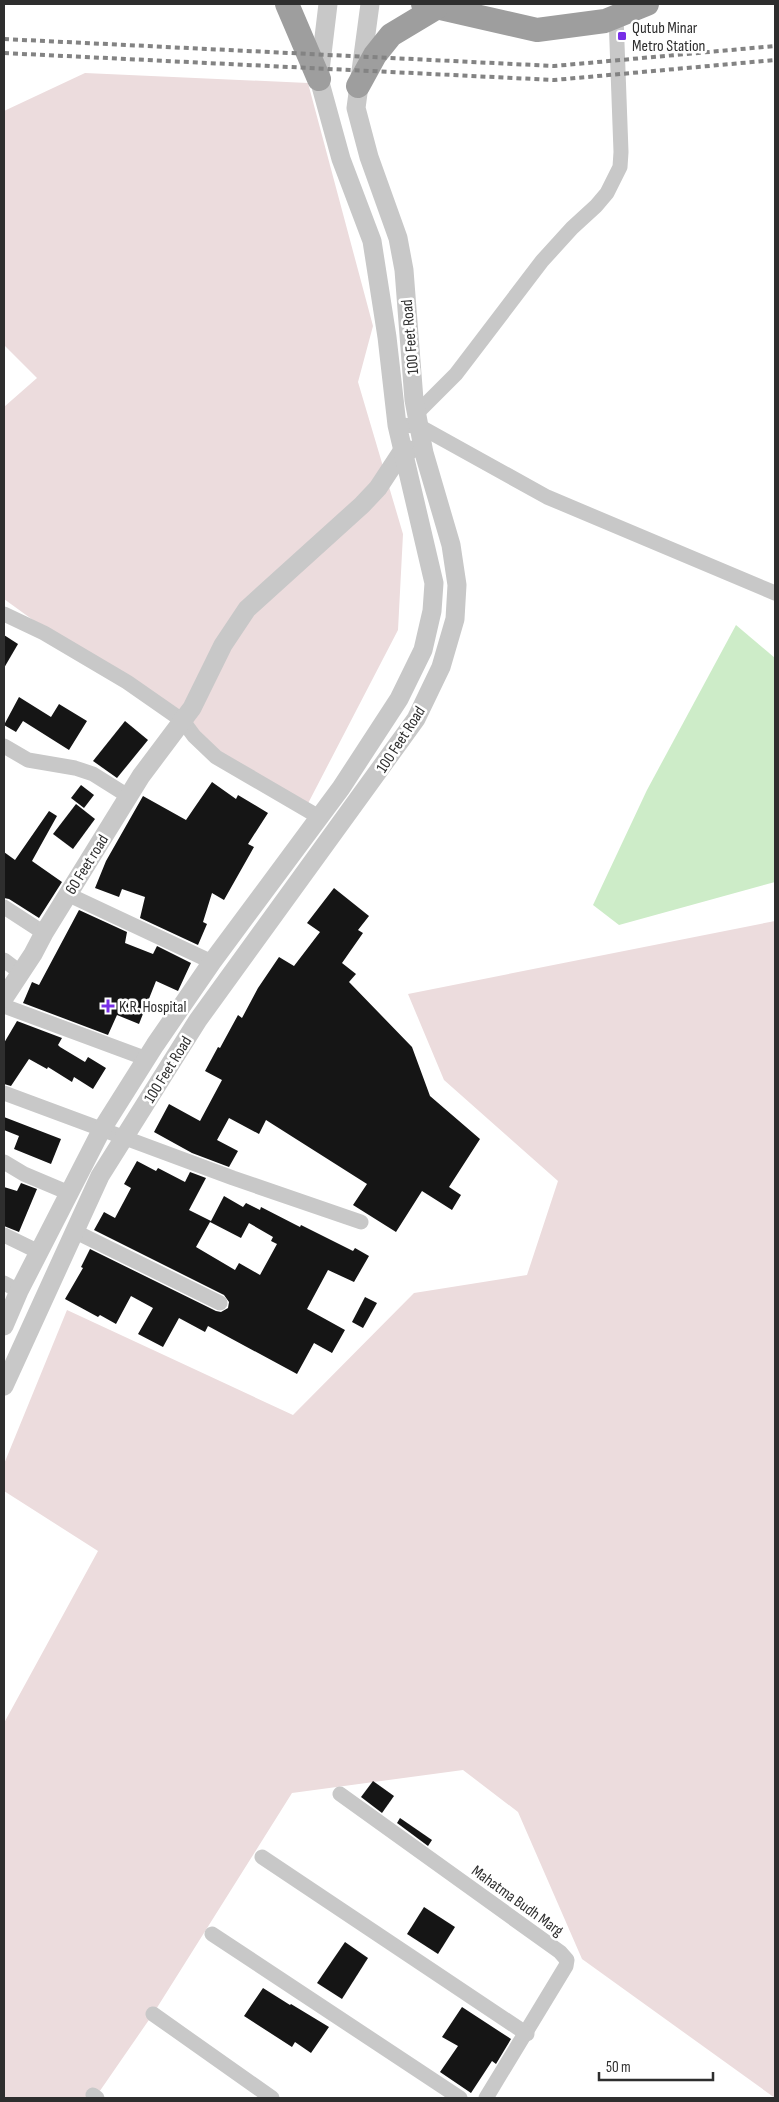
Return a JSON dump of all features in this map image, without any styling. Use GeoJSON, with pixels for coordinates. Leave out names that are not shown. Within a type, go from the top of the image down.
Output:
{"type":"FeatureCollection","features":[{"type":"Feature","properties":{"kind":"highway"},"geometry":{"type":"LineString","coordinates":[[287,4],[319,79]]}},
{"type":"Feature","properties":{"kind":"highway"},"geometry":{"type":"LineString","coordinates":[[358,86],[374,55],[391,35],[430,6],[537,30],[605,20],[647,4]]}},
{"type":"Feature","properties":{"kind":"street","name":"100 Feet Road"},"geometry":{"type":"LineString","coordinates":[[4,1326],[11,1287],[39,1252],[102,1129],[146,1059],[212,962],[341,788],[399,699],[424,650],[432,611],[434,583],[397,425],[387,337],[372,241],[341,159],[319,79],[328,4]]}},
{"type":"Feature","properties":{"kind":"street","name":"100 Feet Road"},"geometry":{"type":"LineString","coordinates":[[4,1386],[100,1176],[198,1020],[416,719],[441,667],[455,619],[457,585],[451,545],[423,448],[418,419],[404,270],[398,238],[369,157],[356,108],[370,4]]}},
{"type":"Feature","properties":{"kind":"street"},"geometry":{"type":"LineString","coordinates":[[397,425],[418,419],[456,374],[542,261],[572,228],[596,206],[615,180],[620,167],[621,152],[616,16]]}},
{"type":"Feature","properties":{"kind":"street"},"geometry":{"type":"LineString","coordinates":[[418,419],[547,497],[775,593]]}},
{"type":"Feature","properties":{"kind":"street"},"geometry":{"type":"LineString","coordinates":[[403,450],[423,448]]}},
{"type":"Feature","properties":{"kind":"street","name":"60 Feet road"},"geometry":{"type":"LineString","coordinates":[[4,998],[128,796],[201,692],[223,646],[247,609],[362,505],[378,488],[403,450]]}},
{"type":"Feature","properties":{"kind":"street"},"geometry":{"type":"LineString","coordinates":[[4,614],[44,633],[126,682],[178,727],[194,736],[216,757],[319,817]]}},
{"type":"Feature","properties":{"kind":"street"},"geometry":{"type":"LineString","coordinates":[[4,746],[28,760],[75,768],[93,774],[128,796]]}},
{"type":"Feature","properties":{"kind":"street"},"geometry":{"type":"LineString","coordinates":[[67,894],[212,962]]}},
{"type":"Feature","properties":{"kind":"street"},"geometry":{"type":"LineString","coordinates":[[4,907],[44,932]]}},
{"type":"Feature","properties":{"kind":"street"},"geometry":{"type":"LineString","coordinates":[[4,960],[21,973]]}},
{"type":"Feature","properties":{"kind":"street"},"geometry":{"type":"LineString","coordinates":[[4,1006],[146,1059]]}},
{"type":"Feature","properties":{"kind":"street"},"geometry":{"type":"LineString","coordinates":[[4,1093],[233,1178],[361,1222]]}},
{"type":"Feature","properties":{"kind":"street"},"geometry":{"type":"LineString","coordinates":[[4,1162],[24,1174],[69,1193]]}},
{"type":"Feature","properties":{"kind":"street"},"geometry":{"type":"LineString","coordinates":[[74,1231],[220,1303]]}},
{"type":"Feature","properties":{"kind":"street"},"geometry":{"type":"LineString","coordinates":[[4,1234],[39,1252]]}},
{"type":"Feature","properties":{"kind":"street","name":"Mahatma Budh Marg"},"geometry":{"type":"LineString","coordinates":[[340,1794],[565,1955],[567,1960],[566,1966],[527,2034],[486,2098]]}},
{"type":"Feature","properties":{"kind":"street"},"geometry":{"type":"LineString","coordinates":[[262,1857],[527,2034]]}},
{"type":"Feature","properties":{"kind":"street"},"geometry":{"type":"LineString","coordinates":[[212,1934],[460,2098]]}},
{"type":"Feature","properties":{"kind":"street"},"geometry":{"type":"LineString","coordinates":[[153,2014],[272,2098]]}},
{"type":"Feature","properties":{"kind":"shaded area"},"geometry":{"type":"Polygon","coordinates":[[[85,73],[308,83],[373,326],[358,382],[403,534],[398,630],[302,815],[4,599],[4,407],[37,378],[4,345],[4,111],[85,73]]]}},
{"type":"Feature","properties":{"kind":"shaded area"},"geometry":{"type":"Polygon","coordinates":[[[736,625],[775,658],[775,882],[619,925],[593,905],[647,790],[736,625]]]}},
{"type":"Feature","properties":{"kind":"shaded area"},"geometry":{"type":"Polygon","coordinates":[[[775,921],[775,2098],[582,1959],[518,1812],[463,1770],[292,1793],[153,2014],[95,2098],[4,2098],[4,1723],[98,1551],[4,1491],[4,1464],[67,1310],[293,1415],[414,1293],[527,1275],[558,1181],[444,1080],[408,994],[775,921]]]}},
{"type":"Feature","properties":{"kind":"building"},"geometry":{"type":"Polygon","coordinates":[[[4,635],[18,644],[4,668],[4,635]]]}},
{"type":"Feature","properties":{"kind":"building"},"geometry":{"type":"Polygon","coordinates":[[[19,697],[51,717],[59,704],[87,721],[69,750],[23,721],[16,732],[4,725],[19,697]]]}},
{"type":"Feature","properties":{"kind":"building"},"geometry":{"type":"Polygon","coordinates":[[[125,721],[148,740],[117,778],[93,761],[125,721]]]}},
{"type":"Feature","properties":{"kind":"building"},"geometry":{"type":"Polygon","coordinates":[[[212,782],[236,799],[238,795],[268,813],[248,844],[254,847],[224,900],[212,893],[203,922],[207,924],[198,945],[140,918],[145,897],[122,889],[119,897],[95,888],[106,861],[143,796],[186,820],[212,782]]]}},
{"type":"Feature","properties":{"kind":"building"},"geometry":{"type":"Polygon","coordinates":[[[81,785],[94,795],[84,808],[71,798],[81,785]]]}},
{"type":"Feature","properties":{"kind":"building"},"geometry":{"type":"Polygon","coordinates":[[[76,804],[95,819],[73,849],[53,834],[76,804]]]}},
{"type":"Feature","properties":{"kind":"building"},"geometry":{"type":"Polygon","coordinates":[[[49,811],[57,816],[32,861],[62,882],[39,918],[9,899],[4,898],[4,852],[15,860],[49,811]]]}},
{"type":"Feature","properties":{"kind":"building"},"geometry":{"type":"Polygon","coordinates":[[[334,888],[369,916],[358,930],[363,933],[342,963],[356,974],[349,982],[412,1047],[430,1096],[480,1139],[449,1187],[461,1195],[452,1210],[422,1191],[396,1232],[353,1205],[367,1184],[266,1120],[259,1134],[229,1118],[217,1140],[238,1151],[229,1167],[192,1153],[154,1132],[169,1104],[200,1121],[222,1080],[205,1071],[218,1047],[220,1048],[238,1015],[242,1018],[258,988],[279,957],[294,966],[320,932],[307,923],[334,888]]]}},
{"type":"Feature","properties":{"kind":"building"},"geometry":{"type":"Polygon","coordinates":[[[79,910],[127,932],[125,943],[153,954],[157,946],[191,963],[178,991],[156,981],[139,1024],[117,1015],[108,1035],[23,1003],[32,982],[39,985],[79,910]]]}},
{"type":"Feature","properties":{"kind":"building"},"geometry":{"type":"Polygon","coordinates":[[[17,1021],[62,1038],[58,1045],[60,1047],[85,1062],[88,1057],[106,1068],[93,1089],[74,1077],[72,1082],[48,1067],[47,1069],[29,1059],[11,1086],[4,1084],[4,1043],[17,1021]]]}},
{"type":"Feature","properties":{"kind":"building"},"geometry":{"type":"Polygon","coordinates":[[[4,1117],[61,1139],[51,1164],[14,1149],[19,1136],[4,1130],[4,1117]]]}},
{"type":"Feature","properties":{"kind":"building"},"geometry":{"type":"Polygon","coordinates":[[[137,1161],[156,1171],[158,1168],[185,1182],[190,1172],[206,1178],[189,1210],[211,1221],[224,1196],[243,1207],[246,1203],[260,1210],[261,1207],[300,1227],[301,1225],[353,1251],[355,1248],[369,1256],[354,1282],[328,1270],[307,1309],[345,1330],[332,1353],[314,1343],[297,1374],[208,1326],[205,1332],[179,1318],[163,1347],[138,1334],[153,1308],[131,1296],[116,1324],[100,1315],[98,1317],[65,1299],[83,1268],[81,1267],[90,1249],[216,1311],[221,1312],[228,1308],[229,1302],[224,1295],[94,1230],[104,1212],[115,1218],[131,1188],[124,1184],[137,1161]],[[210,1222],[196,1247],[235,1270],[239,1263],[260,1275],[277,1244],[271,1241],[273,1237],[249,1223],[241,1238],[210,1222]]]}},
{"type":"Feature","properties":{"kind":"building"},"geometry":{"type":"Polygon","coordinates":[[[21,1183],[37,1189],[19,1232],[4,1226],[4,1187],[17,1191],[21,1183]]]}},
{"type":"Feature","properties":{"kind":"building"},"geometry":{"type":"Polygon","coordinates":[[[365,1297],[377,1303],[363,1328],[352,1322],[365,1297]]]}},
{"type":"Feature","properties":{"kind":"building"},"geometry":{"type":"Polygon","coordinates":[[[373,1781],[394,1796],[382,1813],[361,1797],[373,1781]]]}},
{"type":"Feature","properties":{"kind":"building"},"geometry":{"type":"Polygon","coordinates":[[[400,1818],[432,1840],[428,1846],[397,1823],[400,1818]]]}},
{"type":"Feature","properties":{"kind":"building"},"geometry":{"type":"Polygon","coordinates":[[[424,1907],[455,1927],[438,1954],[407,1934],[424,1907]]]}},
{"type":"Feature","properties":{"kind":"building"},"geometry":{"type":"Polygon","coordinates":[[[345,1942],[368,1958],[342,1999],[317,1983],[345,1942]]]}},
{"type":"Feature","properties":{"kind":"building"},"geometry":{"type":"Polygon","coordinates":[[[263,1988],[329,2027],[311,2053],[295,2042],[292,2047],[244,2016],[263,1988]]]}},
{"type":"Feature","properties":{"kind":"building"},"geometry":{"type":"Polygon","coordinates":[[[462,2007],[511,2039],[496,2064],[492,2061],[471,2093],[440,2072],[458,2046],[442,2037],[462,2007]]]}},
{"type":"Feature","properties":{"kind":"railway"},"geometry":{"type":"LineString","coordinates":[[4,39],[554,66],[775,46]]}},
{"type":"Feature","properties":{"kind":"railway"},"geometry":{"type":"LineString","coordinates":[[4,53],[554,80],[775,60]]}},
{"type":"Feature","properties":{"kind":"place","name":"Qutub Minar Metro Station"},"geometry":{"type":"Point","coordinates":[622,36]}},
{"type":"Feature","properties":{"kind":"place","name":"K.R. Hospital"},"geometry":{"type":"Point","coordinates":[108,1006]}}]}
